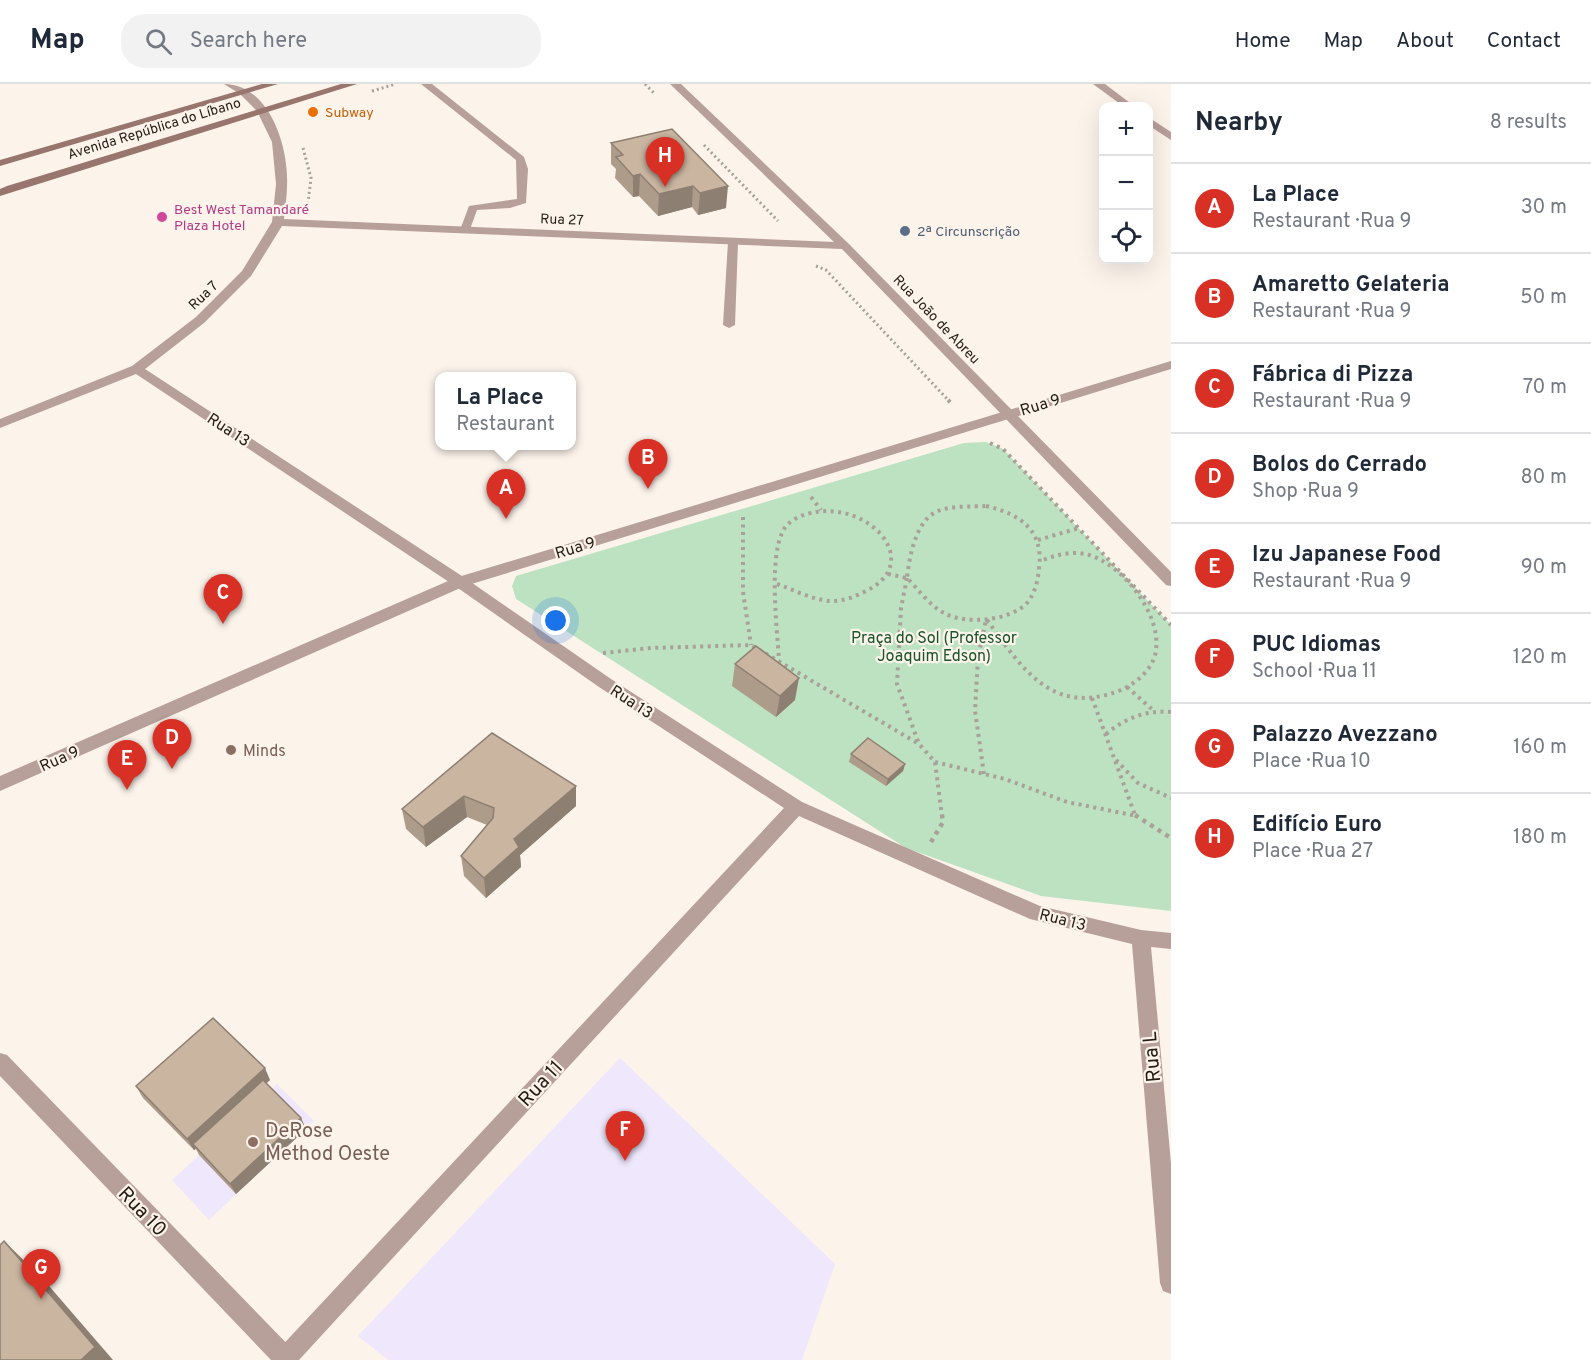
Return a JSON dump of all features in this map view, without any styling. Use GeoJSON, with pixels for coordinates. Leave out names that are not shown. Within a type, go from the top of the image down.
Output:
{"type":"FeatureCollection","features":[{"type":"Feature","properties":{"kind":"main road","name":"Avenida República do Líbano"},"geometry":{"type":"LineString","coordinates":[[0,163],[273,84]]}},
{"type":"Feature","properties":{"kind":"main road","name":"Avenida República do Líbano"},"geometry":{"type":"LineString","coordinates":[[0,193],[352,84]]}},
{"type":"Feature","properties":{"kind":"street","name":"Rua 7"},"geometry":{"type":"LineString","coordinates":[[0,424],[137,369],[200,320],[247,273],[278,222],[282,184],[277,142],[262,110],[244,92],[229,84]]}},
{"type":"Feature","properties":{"kind":"street","name":"Rua João de Abreu"},"geometry":{"type":"LineString","coordinates":[[675,84],[845,246],[1171,581]]}},
{"type":"Feature","properties":{"kind":"street"},"geometry":{"type":"LineString","coordinates":[[1098,84],[1123,102]]}},
{"type":"Feature","properties":{"kind":"street"},"geometry":{"type":"LineString","coordinates":[[1153,123],[1171,137]]}},
{"type":"Feature","properties":{"kind":"street","name":"Rua 27"},"geometry":{"type":"LineString","coordinates":[[278,222],[845,246]]}},
{"type":"Feature","properties":{"kind":"street","name":"Rua 9"},"geometry":{"type":"LineString","coordinates":[[0,784],[460,582],[1171,364]]}},
{"type":"Feature","properties":{"kind":"street","name":"Rua 13"},"geometry":{"type":"LineString","coordinates":[[137,369],[460,582],[605,683],[796,807],[918,863],[1037,913],[1141,938],[1171,941]]}},
{"type":"Feature","properties":{"kind":"street","name":"Rua 11"},"geometry":{"type":"LineString","coordinates":[[285,1360],[796,807]]}},
{"type":"Feature","properties":{"kind":"street","name":"Rua L"},"geometry":{"type":"LineString","coordinates":[[1141,938],[1171,1283]]}},
{"type":"Feature","properties":{"kind":"street","name":"Rua 10"},"geometry":{"type":"LineString","coordinates":[[0,1062],[285,1360]]}},
{"type":"Feature","properties":{"kind":"lane"},"geometry":{"type":"LineString","coordinates":[[426,84],[521,159],[524,169],[522,201],[508,206],[481,205],[474,208],[465,230]]}},
{"type":"Feature","properties":{"kind":"lane"},"geometry":{"type":"LineString","coordinates":[[729,325],[733,242]]}},
{"type":"Feature","properties":{"kind":"path"},"geometry":{"type":"LineString","coordinates":[[365,93],[396,84]]}},
{"type":"Feature","properties":{"kind":"path"},"geometry":{"type":"LineString","coordinates":[[645,84],[662,101]]}},
{"type":"Feature","properties":{"kind":"path"},"geometry":{"type":"LineString","coordinates":[[302,144],[311,178],[308,206]]}},
{"type":"Feature","properties":{"kind":"path"},"geometry":{"type":"LineString","coordinates":[[704,144],[778,221]]}},
{"type":"Feature","properties":{"kind":"path"},"geometry":{"type":"LineString","coordinates":[[810,264],[826,270],[952,404]]}},
{"type":"Feature","properties":{"kind":"path"},"geometry":{"type":"LineString","coordinates":[[986,442],[1004,449],[1117,572],[1150,613],[1156,631],[1156,652],[1149,669],[1139,680],[1111,695],[1092,698],[1057,694],[1035,682],[987,620]]}},
{"type":"Feature","properties":{"kind":"path"},"geometry":{"type":"LineString","coordinates":[[806,490],[821,510]]}},
{"type":"Feature","properties":{"kind":"path"},"geometry":{"type":"LineString","coordinates":[[888,574],[907,578],[943,613],[965,621],[987,620],[1026,604],[1037,585],[1040,561],[1038,540],[1025,523],[1006,511],[987,506],[951,508],[934,513],[923,523],[909,561],[907,578],[901,608],[897,684],[919,744]]}},
{"type":"Feature","properties":{"kind":"path"},"geometry":{"type":"LineString","coordinates":[[743,509],[743,592],[751,645]]}},
{"type":"Feature","properties":{"kind":"path"},"geometry":{"type":"LineString","coordinates":[[777,584],[832,602],[863,594],[888,574],[891,554],[879,528],[857,514],[839,510],[821,510],[790,521],[781,534],[777,584],[779,661]]}},
{"type":"Feature","properties":{"kind":"path"},"geometry":{"type":"LineString","coordinates":[[1038,540],[1079,528]]}},
{"type":"Feature","properties":{"kind":"path"},"geometry":{"type":"LineString","coordinates":[[1040,561],[1056,554],[1076,553],[1097,558],[1117,572],[1171,626]]}},
{"type":"Feature","properties":{"kind":"path"},"geometry":{"type":"LineString","coordinates":[[1150,613],[1156,610]]}},
{"type":"Feature","properties":{"kind":"path"},"geometry":{"type":"LineString","coordinates":[[984,774],[975,711],[978,657],[987,620]]}},
{"type":"Feature","properties":{"kind":"path"},"geometry":{"type":"LineString","coordinates":[[593,647],[603,653],[651,648],[751,645],[919,744],[934,762],[943,822],[918,863]]}},
{"type":"Feature","properties":{"kind":"path"},"geometry":{"type":"LineString","coordinates":[[1127,687],[1153,710]]}},
{"type":"Feature","properties":{"kind":"path"},"geometry":{"type":"LineString","coordinates":[[1092,698],[1135,815]]}},
{"type":"Feature","properties":{"kind":"path"},"geometry":{"type":"LineString","coordinates":[[1106,734],[1137,713],[1153,710],[1171,712]]}},
{"type":"Feature","properties":{"kind":"path"},"geometry":{"type":"LineString","coordinates":[[1113,758],[1138,783],[1171,798]]}},
{"type":"Feature","properties":{"kind":"path"},"geometry":{"type":"LineString","coordinates":[[934,762],[984,774],[1067,802],[1135,815],[1171,838]]}},
{"type":"Feature","properties":{"kind":"shaded area"},"geometry":{"type":"Polygon","coordinates":[[[620,1058],[835,1264],[802,1360],[388,1360],[358,1336],[620,1058]]]}},
{"type":"Feature","properties":{"kind":"shaded area","name":"DeRose Method Oeste"},"geometry":{"type":"Polygon","coordinates":[[[277,1084],[314,1121],[209,1220],[172,1180],[277,1084]]]}},
{"type":"Feature","properties":{"kind":"green space","name":"Praça do Sol (Professor Joaquim Edson)"},"geometry":{"type":"Polygon","coordinates":[[[986,442],[1003,449],[1171,625],[1171,911],[1041,896],[906,848],[516,599],[512,586],[516,576],[964,443],[986,442]]]}},
{"type":"Feature","properties":{"kind":"building"},"geometry":{"type":"Polygon","coordinates":[[[672,129],[728,186],[700,193],[693,186],[659,194],[640,174],[633,176],[616,157],[623,155],[611,143],[672,129]]]}},
{"type":"Feature","properties":{"kind":"building"},"geometry":{"type":"Polygon","coordinates":[[[756,646],[799,678],[780,696],[735,664],[756,646]]]}},
{"type":"Feature","properties":{"kind":"building"},"geometry":{"type":"Polygon","coordinates":[[[492,733],[576,786],[514,839],[519,847],[484,878],[461,856],[493,818],[494,808],[464,796],[423,827],[402,809],[492,733]]]}},
{"type":"Feature","properties":{"kind":"building"},"geometry":{"type":"Polygon","coordinates":[[[868,738],[905,764],[888,779],[851,754],[868,738]]]}},
{"type":"Feature","properties":{"kind":"building"},"geometry":{"type":"Polygon","coordinates":[[[213,1018],[265,1068],[187,1139],[136,1086],[213,1018]]]}},
{"type":"Feature","properties":{"kind":"building"},"geometry":{"type":"Polygon","coordinates":[[[263,1080],[301,1118],[230,1184],[193,1144],[263,1080]]]}},
{"type":"Feature","properties":{"kind":"building"},"geometry":{"type":"Polygon","coordinates":[[[4,1241],[95,1347],[81,1360],[0,1360],[0,1245],[4,1241]]]}},
{"type":"Feature","properties":{"kind":"place","name":"Subway"},"geometry":{"type":"Point","coordinates":[313,112]}},
{"type":"Feature","properties":{"kind":"place","name":"Edifício Euro"},"geometry":{"type":"Point","coordinates":[665,187]}},
{"type":"Feature","properties":{"kind":"place","name":"Best West Tamandaré Plaza Hotel"},"geometry":{"type":"Point","coordinates":[162,217]}},
{"type":"Feature","properties":{"kind":"place","name":"2ª Circunscrição"},"geometry":{"type":"Point","coordinates":[905,231]}},
{"type":"Feature","properties":{"kind":"place","name":"Amaretto Gelateria"},"geometry":{"type":"Point","coordinates":[648,489]}},
{"type":"Feature","properties":{"kind":"place","name":"La Place"},"geometry":{"type":"Point","coordinates":[506,519]}},
{"type":"Feature","properties":{"kind":"place","name":"Fábrica di Pizza"},"geometry":{"type":"Point","coordinates":[223,624]}},
{"type":"Feature","properties":{"kind":"place","name":"Minds"},"geometry":{"type":"Point","coordinates":[231,750]}},
{"type":"Feature","properties":{"kind":"place","name":"Bolos do Cerrado"},"geometry":{"type":"Point","coordinates":[172,769]}},
{"type":"Feature","properties":{"kind":"place","name":"Izu Japanese Food"},"geometry":{"type":"Point","coordinates":[127,790]}},
{"type":"Feature","properties":{"kind":"place","name":"DeRose Method Oeste"},"geometry":{"type":"Point","coordinates":[253,1142]}},
{"type":"Feature","properties":{"kind":"place","name":"PUC Idiomas"},"geometry":{"type":"Point","coordinates":[625,1161]}},
{"type":"Feature","properties":{"kind":"place","name":"Palazzo Avezzano"},"geometry":{"type":"Point","coordinates":[41,1299]}}]}
